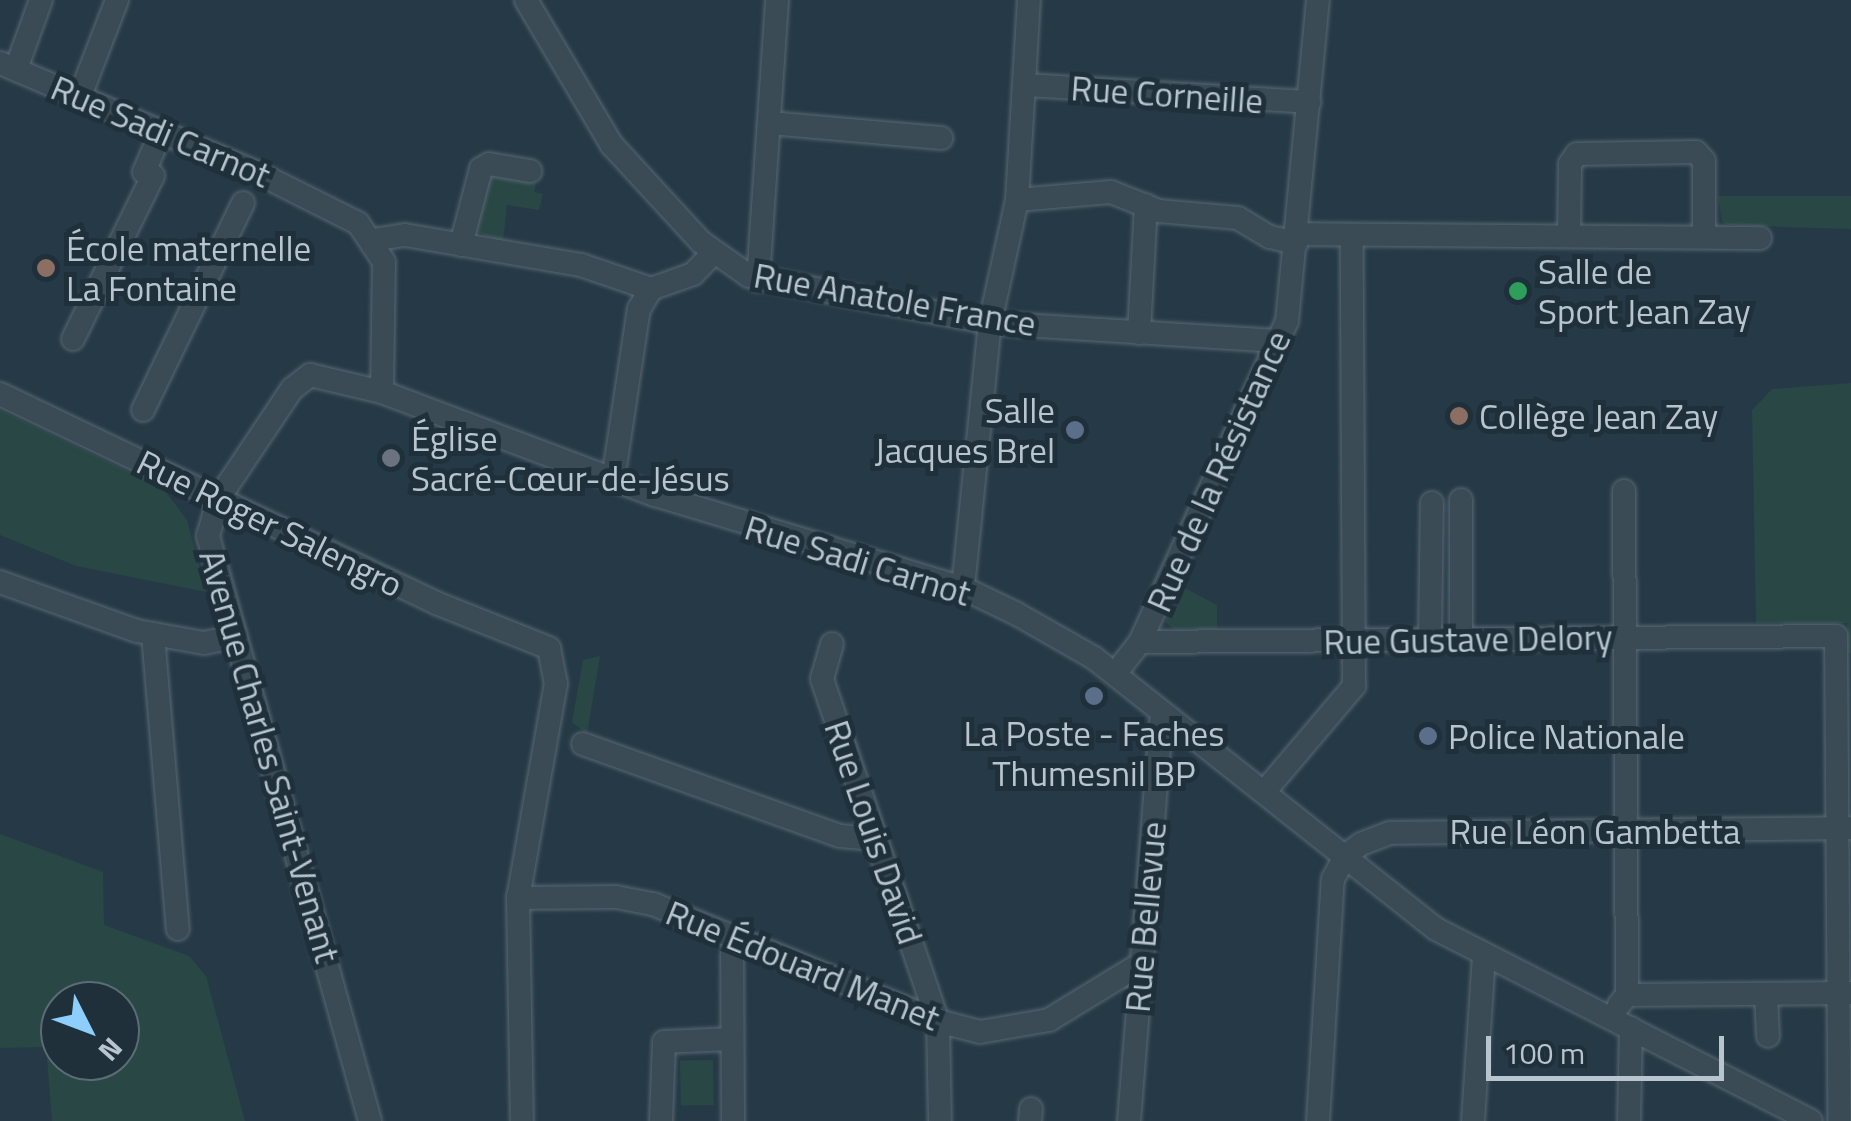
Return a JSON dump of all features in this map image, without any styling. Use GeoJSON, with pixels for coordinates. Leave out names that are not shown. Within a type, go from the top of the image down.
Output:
{"type":"FeatureCollection","features":[{"type":"Feature","properties":{"kind":"street"},"geometry":{"type":"LineString","coordinates":[[8,66],[41,0]]}},
{"type":"Feature","properties":{"kind":"street"},"geometry":{"type":"LineString","coordinates":[[80,96],[117,0]]}},
{"type":"Feature","properties":{"kind":"street","name":"Rue Anatole France"},"geometry":{"type":"LineString","coordinates":[[526,0],[611,144],[712,253],[758,280],[990,323],[1278,340]]}},
{"type":"Feature","properties":{"kind":"street"},"geometry":{"type":"LineString","coordinates":[[758,280],[776,0]]}},
{"type":"Feature","properties":{"kind":"street"},"geometry":{"type":"LineString","coordinates":[[964,588],[990,323],[1017,200],[1029,0]]}},
{"type":"Feature","properties":{"kind":"street","name":"Rue de la Résistance"},"geometry":{"type":"LineString","coordinates":[[1140,642],[1278,340],[1297,238],[1318,0]]}},
{"type":"Feature","properties":{"kind":"street","name":"Rue Sadi Carnot"},"geometry":{"type":"LineString","coordinates":[[8,66],[162,130],[250,187],[346,214],[374,240]]}},
{"type":"Feature","properties":{"kind":"street","name":"Rue Corneille"},"geometry":{"type":"LineString","coordinates":[[1024,85],[1310,102]]}},
{"type":"Feature","properties":{"kind":"street"},"geometry":{"type":"LineString","coordinates":[[769,124],[941,138]]}},
{"type":"Feature","properties":{"kind":"street"},"geometry":{"type":"LineString","coordinates":[[73,339],[153,176],[144,172],[162,130]]}},
{"type":"Feature","properties":{"kind":"street"},"geometry":{"type":"LineString","coordinates":[[1569,236],[1574,156],[1696,152],[1704,161],[1704,237]]}},
{"type":"Feature","properties":{"kind":"street"},"geometry":{"type":"LineString","coordinates":[[460,245],[480,169],[489,164],[530,172]]}},
{"type":"Feature","properties":{"kind":"street"},"geometry":{"type":"LineString","coordinates":[[143,410],[250,187]]}},
{"type":"Feature","properties":{"kind":"street"},"geometry":{"type":"LineString","coordinates":[[1017,200],[1111,192],[1146,205],[1238,218],[1270,237],[1760,238]]}},
{"type":"Feature","properties":{"kind":"street"},"geometry":{"type":"LineString","coordinates":[[1139,333],[1146,205]]}},
{"type":"Feature","properties":{"kind":"street"},"geometry":{"type":"LineString","coordinates":[[382,392],[384,270],[374,240],[398,234],[610,271],[651,289]]}},
{"type":"Feature","properties":{"kind":"street"},"geometry":{"type":"LineString","coordinates":[[1266,791],[1354,686],[1352,235]]}},
{"type":"Feature","properties":{"kind":"street"},"geometry":{"type":"LineString","coordinates":[[613,480],[638,308],[651,289],[693,274],[712,253]]}},
{"type":"Feature","properties":{"kind":"street","name":"Avenue Charles Saint-Venant"},"geometry":{"type":"LineString","coordinates":[[370,1121],[208,536],[219,498],[302,379],[316,375],[382,392]]}},
{"type":"Feature","properties":{"kind":"street","name":"Rue Sadi Carnot"},"geometry":{"type":"LineString","coordinates":[[382,392],[613,480],[964,588],[1052,631],[1115,674],[1266,791],[1436,929],[1622,1023],[1776,1113],[1811,1121]]}},
{"type":"Feature","properties":{"kind":"street","name":"Rue Roger Salengro"},"geometry":{"type":"LineString","coordinates":[[0,394],[436,603],[543,644],[554,655],[557,673],[518,898]]}},
{"type":"Feature","properties":{"kind":"street"},"geometry":{"type":"LineString","coordinates":[[1624,490],[1627,996],[1622,1023],[1629,1121]]}},
{"type":"Feature","properties":{"kind":"street"},"geometry":{"type":"LineString","coordinates":[[1461,500],[1462,639]]}},
{"type":"Feature","properties":{"kind":"street"},"geometry":{"type":"LineString","coordinates":[[1430,640],[1432,502]]}},
{"type":"Feature","properties":{"kind":"street"},"geometry":{"type":"LineString","coordinates":[[0,582],[84,617],[154,634],[204,643],[236,636]]}},
{"type":"Feature","properties":{"kind":"street"},"geometry":{"type":"LineString","coordinates":[[154,634],[178,928]]}},
{"type":"Feature","properties":{"kind":"street","name":"Rue Gustave Delory"},"geometry":{"type":"LineString","coordinates":[[1140,642],[1836,636],[1844,828]]}},
{"type":"Feature","properties":{"kind":"street"},"geometry":{"type":"LineString","coordinates":[[1115,674],[1140,642]]}},
{"type":"Feature","properties":{"kind":"street","name":"Rue Louis David"},"geometry":{"type":"LineString","coordinates":[[832,644],[822,679],[938,1021],[940,1121]]}},
{"type":"Feature","properties":{"kind":"street","name":"Rue Bellevue"},"geometry":{"type":"LineString","coordinates":[[1129,1121],[1162,713]]}},
{"type":"Feature","properties":{"kind":"street"},"geometry":{"type":"LineString","coordinates":[[582,744],[840,836],[877,839]]}},
{"type":"Feature","properties":{"kind":"street"},"geometry":{"type":"LineString","coordinates":[[1839,1121],[1846,1096],[1844,828]]}},
{"type":"Feature","properties":{"kind":"street","name":"Rue Léon Gambetta"},"geometry":{"type":"LineString","coordinates":[[1346,856],[1390,833],[1844,828]]}},
{"type":"Feature","properties":{"kind":"street"},"geometry":{"type":"LineString","coordinates":[[1318,1121],[1333,880],[1346,856]]}},
{"type":"Feature","properties":{"kind":"street"},"geometry":{"type":"LineString","coordinates":[[518,898],[522,1121]]}},
{"type":"Feature","properties":{"kind":"street","name":"Rue Édouard Manet"},"geometry":{"type":"LineString","coordinates":[[518,898],[628,898],[737,937],[938,1021],[980,1032],[1015,1030],[1082,1004],[1139,1000]]}},
{"type":"Feature","properties":{"kind":"street"},"geometry":{"type":"LineString","coordinates":[[732,1121],[737,937]]}},
{"type":"Feature","properties":{"kind":"street"},"geometry":{"type":"LineString","coordinates":[[1473,1121],[1484,954]]}},
{"type":"Feature","properties":{"kind":"street","name":"Rue Édouard Manet"},"geometry":{"type":"LineString","coordinates":[[1082,1004],[1123,970],[1142,963]]}},
{"type":"Feature","properties":{"kind":"street"},"geometry":{"type":"LineString","coordinates":[[1627,996],[1845,993]]}},
{"type":"Feature","properties":{"kind":"street"},"geometry":{"type":"LineString","coordinates":[[1766,994],[1768,1036]]}},
{"type":"Feature","properties":{"kind":"street"},"geometry":{"type":"LineString","coordinates":[[661,1121],[664,1042],[732,1038]]}},
{"type":"Feature","properties":{"kind":"green space"},"geometry":{"type":"Polygon","coordinates":[[[487,177],[536,183],[534,192],[543,194],[539,210],[507,205],[503,243],[474,230],[487,177]]]}},
{"type":"Feature","properties":{"kind":"green space"},"geometry":{"type":"Polygon","coordinates":[[[1718,196],[1851,196],[1851,229],[1728,225],[1722,222],[1718,196]]]}},
{"type":"Feature","properties":{"kind":"green space"},"geometry":{"type":"Polygon","coordinates":[[[1851,383],[1848,653],[1847,623],[1756,623],[1752,410],[1772,389],[1851,383]]]}},
{"type":"Feature","properties":{"kind":"green space"},"geometry":{"type":"Polygon","coordinates":[[[0,410],[163,488],[187,520],[206,592],[76,566],[0,535],[0,410]]]}},
{"type":"Feature","properties":{"kind":"green space"},"geometry":{"type":"Polygon","coordinates":[[[1181,586],[1217,605],[1217,629],[1175,630],[1165,622],[1181,586]]]}},
{"type":"Feature","properties":{"kind":"green space"},"geometry":{"type":"Polygon","coordinates":[[[600,656],[587,734],[572,722],[583,660],[600,656]]]}},
{"type":"Feature","properties":{"kind":"green space"},"geometry":{"type":"Polygon","coordinates":[[[0,834],[103,872],[104,925],[189,956],[206,976],[245,1121],[52,1121],[49,1081],[140,1081],[140,981],[40,981],[40,1047],[0,1048],[0,834]]]}},
{"type":"Feature","properties":{"kind":"green space"},"geometry":{"type":"Polygon","coordinates":[[[713,1060],[714,1105],[681,1106],[680,1061],[713,1060]]]}},
{"type":"Feature","properties":{"kind":"place","name":"École maternelle La Fontaine"},"geometry":{"type":"Point","coordinates":[46,268]}},
{"type":"Feature","properties":{"kind":"place","name":"Salle de Sport Jean Zay"},"geometry":{"type":"Point","coordinates":[1518,291]}},
{"type":"Feature","properties":{"kind":"place","name":"Collège Jean Zay"},"geometry":{"type":"Point","coordinates":[1459,416]}},
{"type":"Feature","properties":{"kind":"place","name":"Salle Jacques Brel"},"geometry":{"type":"Point","coordinates":[1075,430]}},
{"type":"Feature","properties":{"kind":"place","name":"Église Sacré-Cœur-de-Jésus"},"geometry":{"type":"Point","coordinates":[391,458]}},
{"type":"Feature","properties":{"kind":"place","name":"La Poste - Faches Thumesnil BP"},"geometry":{"type":"Point","coordinates":[1094,696]}},
{"type":"Feature","properties":{"kind":"place","name":"Police Nationale"},"geometry":{"type":"Point","coordinates":[1428,736]}}]}
